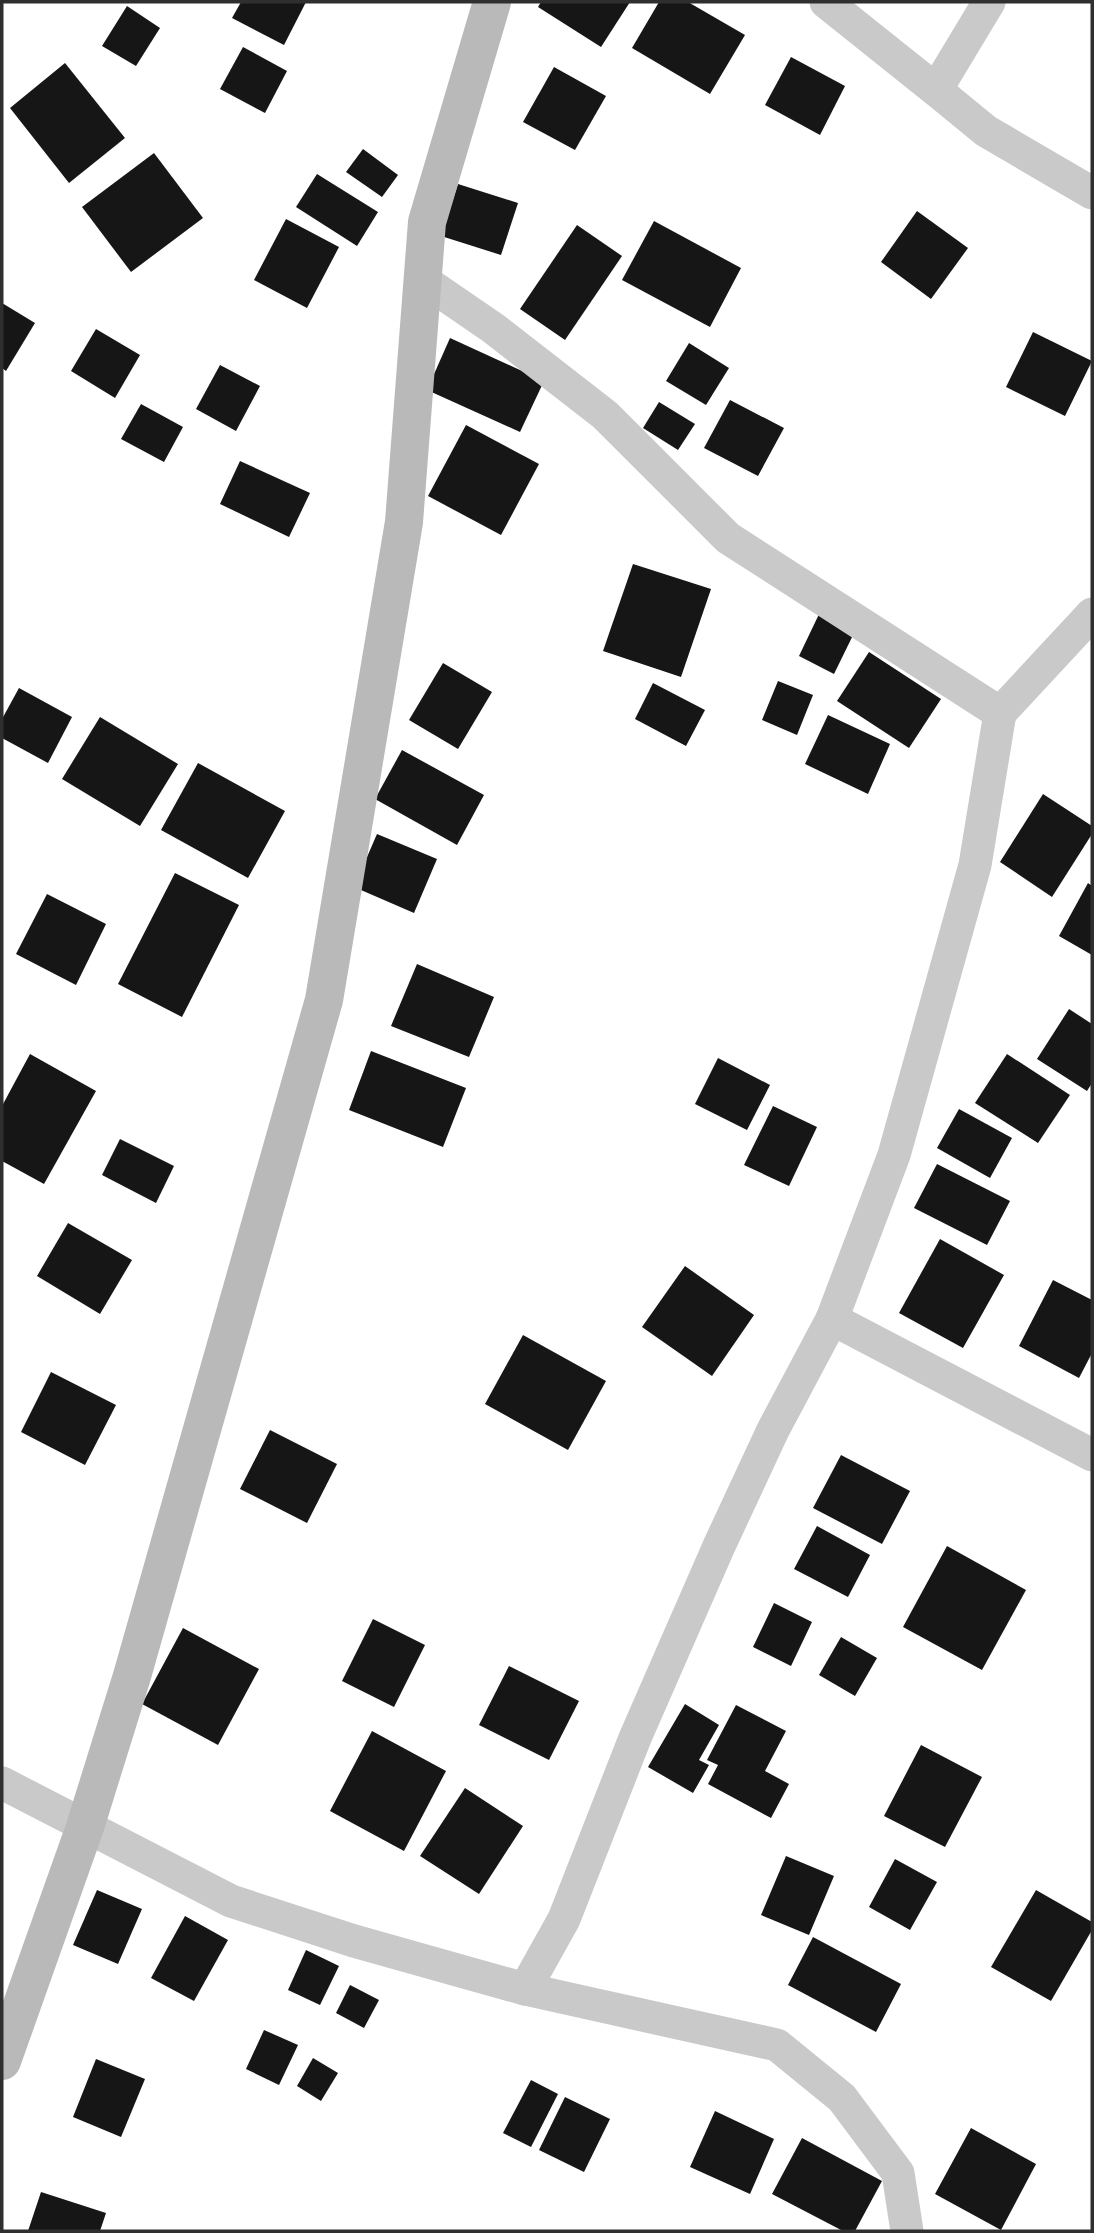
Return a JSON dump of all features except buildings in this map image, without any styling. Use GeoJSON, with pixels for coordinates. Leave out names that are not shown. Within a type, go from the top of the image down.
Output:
{"type":"FeatureCollection","features":[{"type":"Feature","properties":{"kind":"main road"},"geometry":{"type":"LineString","coordinates":[[2,2061],[85,1827],[132,1676],[324,1000],[404,522],[428,222],[492,2]]}},
{"type":"Feature","properties":{"kind":"street"},"geometry":{"type":"LineString","coordinates":[[826,2],[986,131],[1092,193]]}},
{"type":"Feature","properties":{"kind":"street"},"geometry":{"type":"LineString","coordinates":[[936,90],[989,2]]}},
{"type":"Feature","properties":{"kind":"street"},"geometry":{"type":"LineString","coordinates":[[423,280],[493,328],[605,415],[728,538],[1000,713]]}},
{"type":"Feature","properties":{"kind":"street"},"geometry":{"type":"LineString","coordinates":[[525,1989],[564,1919],[635,1738],[719,1546],[773,1430],[832,1319],[894,1155],[975,865],[1000,713],[1092,614]]}},
{"type":"Feature","properties":{"kind":"street"},"geometry":{"type":"LineString","coordinates":[[832,1319],[1092,1455]]}},
{"type":"Feature","properties":{"kind":"street"},"geometry":{"type":"LineString","coordinates":[[2,1783],[231,1901],[354,1941],[525,1989],[777,2045],[842,2098],[898,2173],[907,2231]]}}]}
